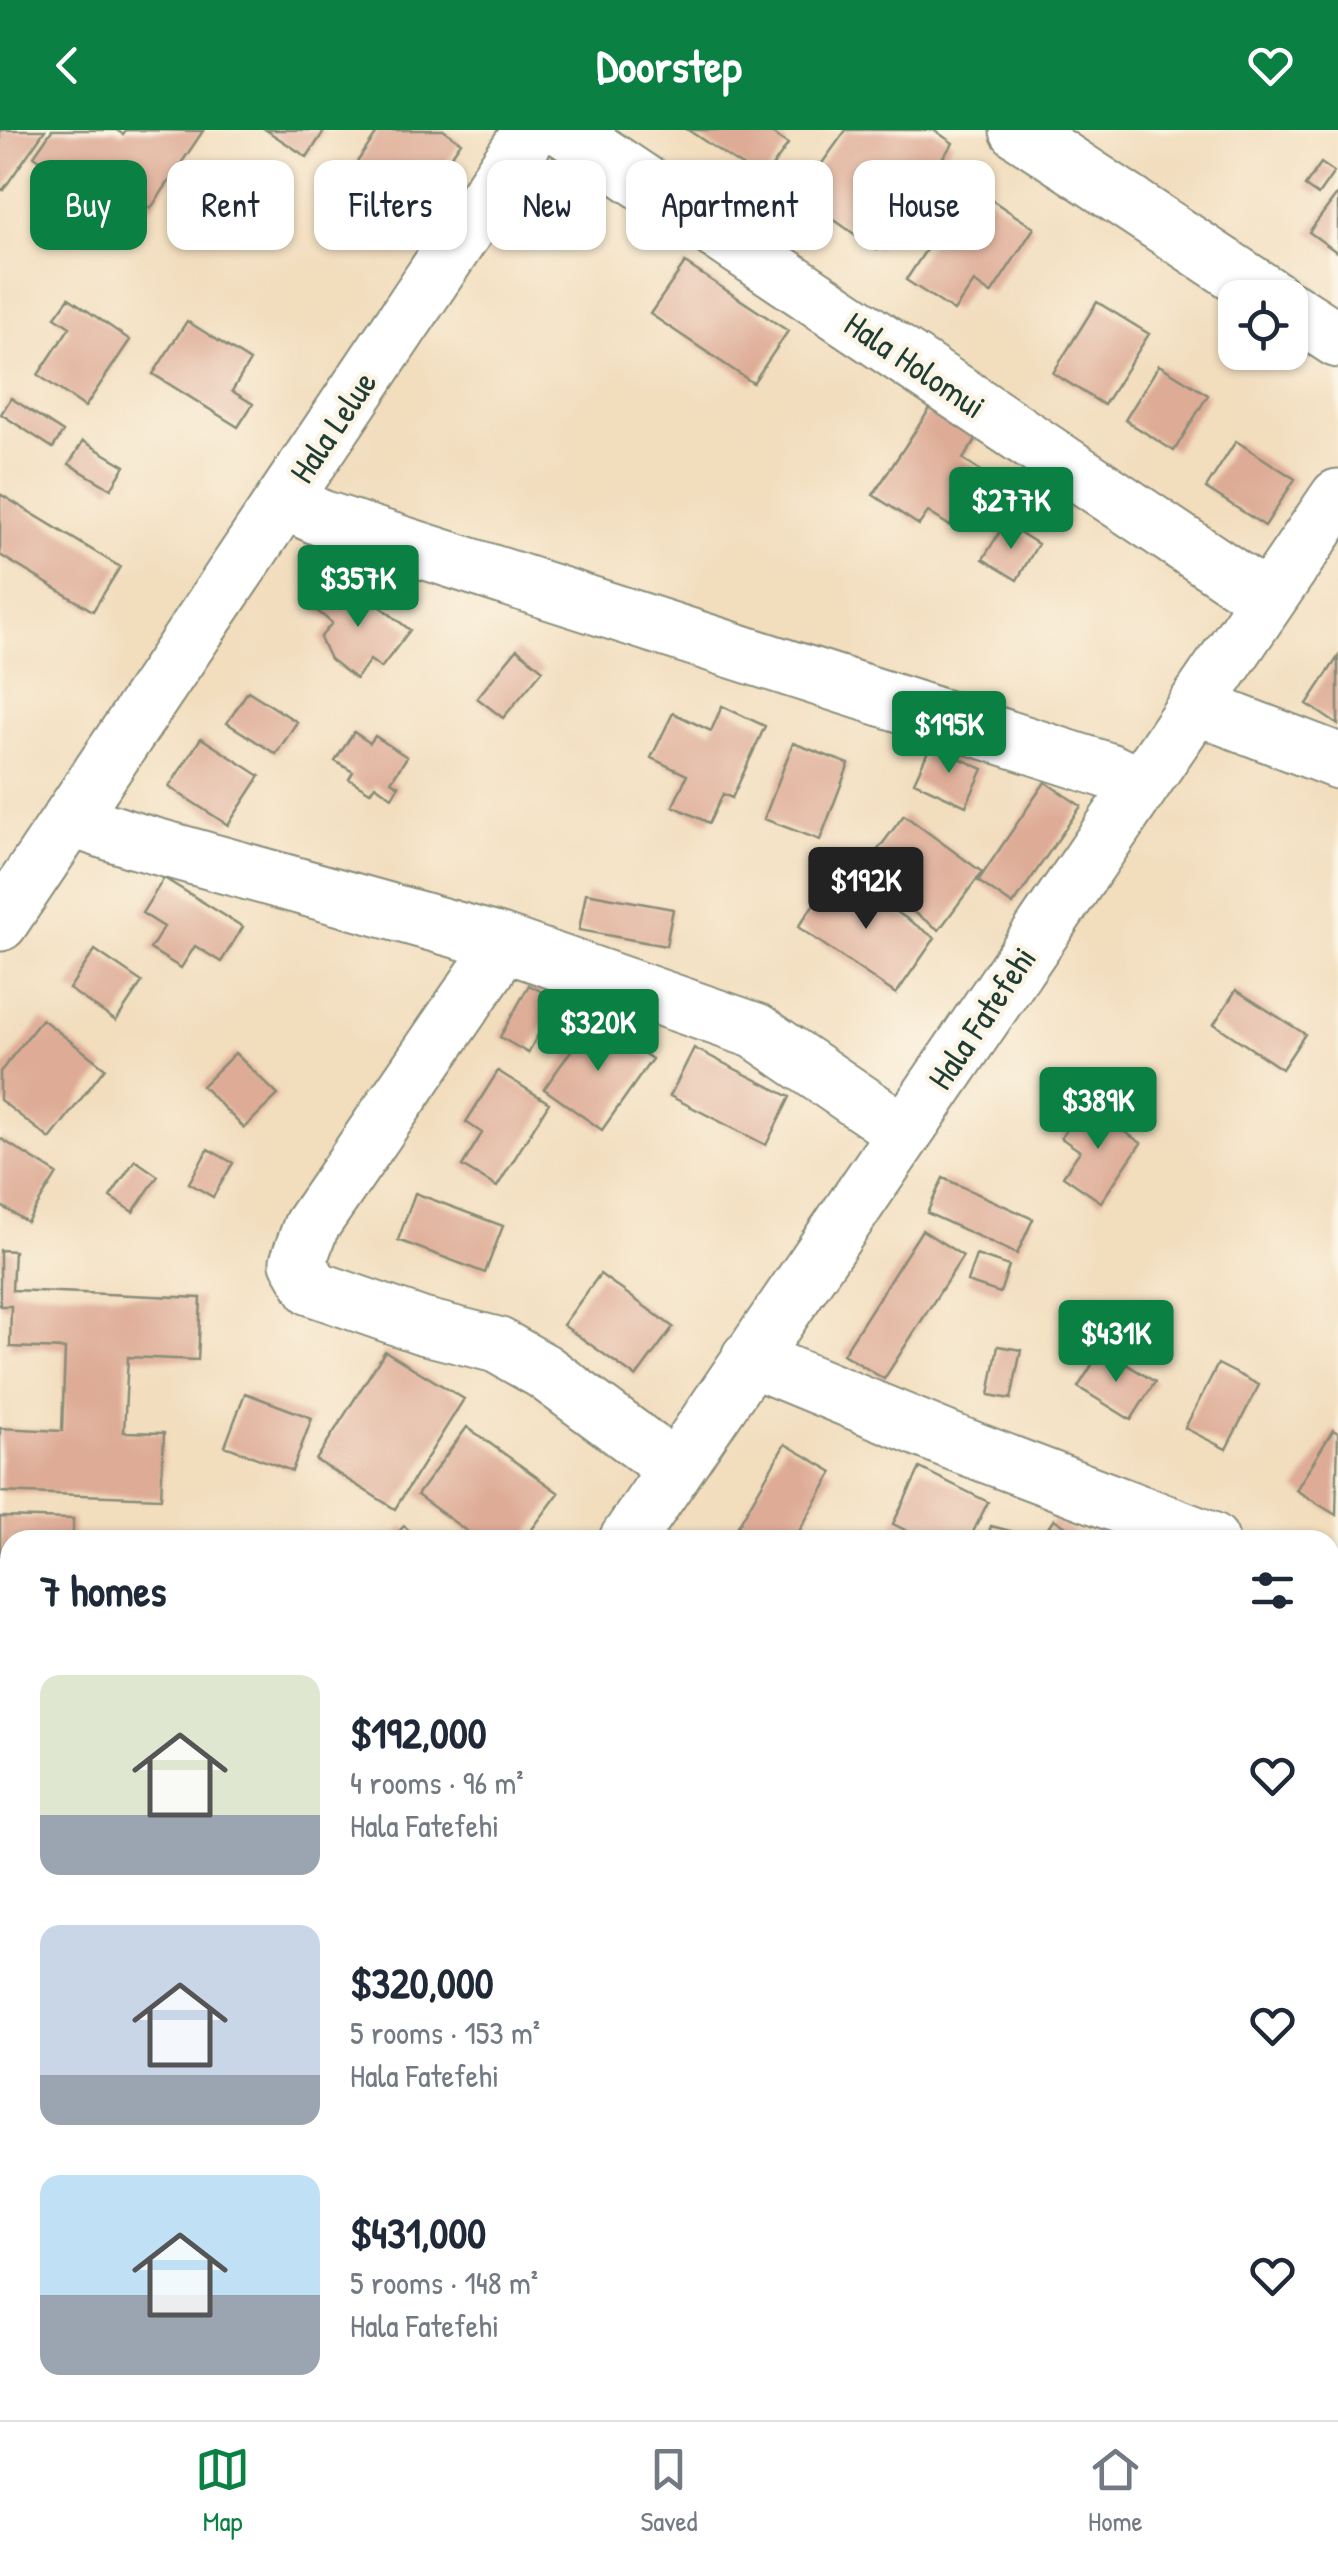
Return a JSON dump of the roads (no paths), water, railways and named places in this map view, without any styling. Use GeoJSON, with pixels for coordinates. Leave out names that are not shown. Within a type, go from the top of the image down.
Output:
{"type":"FeatureCollection","features":[{"type":"Feature","properties":{"kind":"street","name":"Hala Lelue"},"geometry":{"type":"LineString","coordinates":[[0,923],[532,130]]}},
{"type":"Feature","properties":{"kind":"street","name":"Hala Holomui"},"geometry":{"type":"LineString","coordinates":[[564,130],[1266,600]]}},
{"type":"Feature","properties":{"kind":"street"},"geometry":{"type":"LineString","coordinates":[[1018,130],[1246,280]]}},
{"type":"Feature","properties":{"kind":"street"},"geometry":{"type":"LineString","coordinates":[[1308,321],[1338,340]]}},
{"type":"Feature","properties":{"kind":"street","name":"Hala Fatefehi"},"geometry":{"type":"LineString","coordinates":[[634,1530],[1338,497]]}},
{"type":"Feature","properties":{"kind":"street"},"geometry":{"type":"LineString","coordinates":[[283,500],[321,518],[1109,771],[1140,786]]}},
{"type":"Feature","properties":{"kind":"street"},"geometry":{"type":"LineString","coordinates":[[1195,706],[1338,761]]}},
{"type":"Feature","properties":{"kind":"street"},"geometry":{"type":"LineString","coordinates":[[73,814],[92,826],[130,839],[500,942],[756,1032],[904,1132]]}},
{"type":"Feature","properties":{"kind":"street"},"geometry":{"type":"LineString","coordinates":[[500,942],[487,970],[311,1226],[298,1262],[313,1288],[388,1315],[497,1344],[542,1371],[674,1468]]}},
{"type":"Feature","properties":{"kind":"street"},"geometry":{"type":"LineString","coordinates":[[749,1358],[958,1444],[1185,1530]]}}]}
